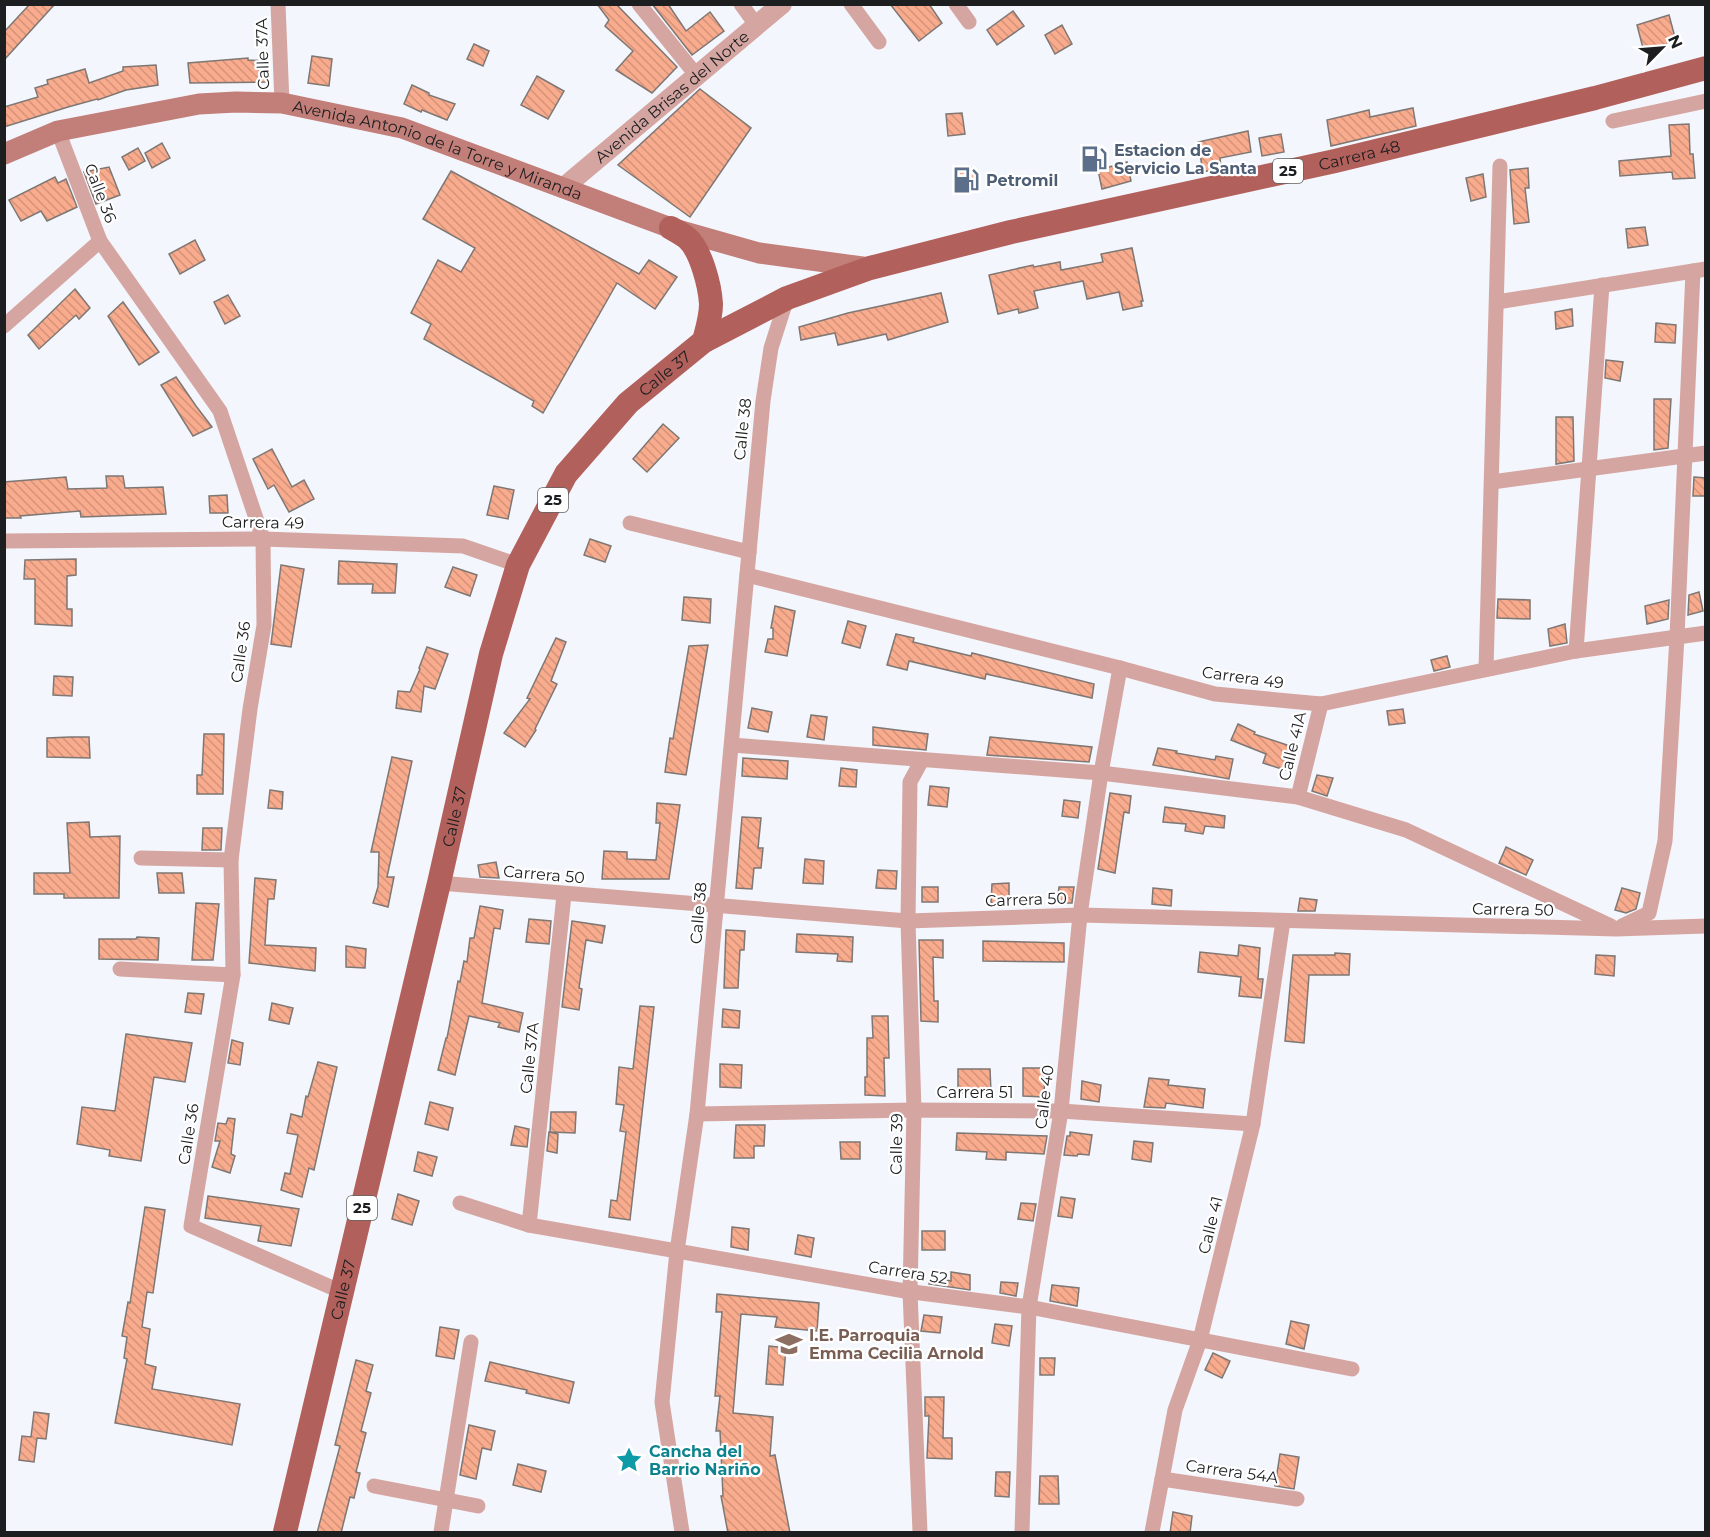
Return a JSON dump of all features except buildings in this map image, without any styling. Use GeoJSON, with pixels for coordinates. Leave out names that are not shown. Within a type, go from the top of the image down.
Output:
{"type":"FeatureCollection","features":[{"type":"Feature","properties":{"kind":"main road","name":"Carrera 48"},"geometry":{"type":"LineString","coordinates":[[870,268],[1011,232],[1335,161],[1595,98],[1706,68]]}},
{"type":"Feature","properties":{"kind":"main road","name":"Avenida Antonio de la Torre y Miranda"},"geometry":{"type":"LineString","coordinates":[[4,154],[58,131],[199,104],[282,103],[402,128],[671,228],[759,253],[870,268]]}},
{"type":"Feature","properties":{"kind":"main road"},"geometry":{"type":"LineString","coordinates":[[671,228],[688,239],[697,251],[705,274],[711,304],[710,320],[704,341]]}},
{"type":"Feature","properties":{"kind":"main road","name":"Calle 37"},"geometry":{"type":"LineString","coordinates":[[285,1533],[491,654],[518,565],[566,474],[628,403],[704,341],[787,297],[870,268]]}},
{"type":"Feature","properties":{"kind":"street","name":"Calle 37A"},"geometry":{"type":"LineString","coordinates":[[278,4],[282,103]]}},
{"type":"Feature","properties":{"kind":"street"},"geometry":{"type":"LineString","coordinates":[[639,4],[697,76]]}},
{"type":"Feature","properties":{"kind":"street"},"geometry":{"type":"LineString","coordinates":[[741,4],[757,26]]}},
{"type":"Feature","properties":{"kind":"street","name":"Avenida Brisas del Norte"},"geometry":{"type":"LineString","coordinates":[[563,188],[782,4]]}},
{"type":"Feature","properties":{"kind":"street"},"geometry":{"type":"LineString","coordinates":[[851,4],[879,42]]}},
{"type":"Feature","properties":{"kind":"street"},"geometry":{"type":"LineString","coordinates":[[956,4],[969,22]]}},
{"type":"Feature","properties":{"kind":"street"},"geometry":{"type":"LineString","coordinates":[[1613,121],[1706,101]]}},
{"type":"Feature","properties":{"kind":"street","name":"Calle 36"},"geometry":{"type":"LineString","coordinates":[[58,131],[100,241],[220,411],[263,539],[264,625],[250,709],[231,860],[233,975],[191,1226],[342,1292]]}},
{"type":"Feature","properties":{"kind":"street"},"geometry":{"type":"LineString","coordinates":[[1486,669],[1500,166]]}},
{"type":"Feature","properties":{"kind":"street"},"geometry":{"type":"LineString","coordinates":[[4,326],[100,241]]}},
{"type":"Feature","properties":{"kind":"street"},"geometry":{"type":"LineString","coordinates":[[732,745],[1101,773],[1298,797],[1406,830],[1616,929],[1649,913],[1665,841],[1677,637],[1684,456],[1699,270],[1497,302]]}},
{"type":"Feature","properties":{"kind":"street"},"geometry":{"type":"LineString","coordinates":[[1576,651],[1602,285]]}},
{"type":"Feature","properties":{"kind":"street","name":"Calle 38"},"geometry":{"type":"LineString","coordinates":[[682,1533],[662,1402],[677,1251],[697,1114],[762,401],[771,348],[787,297]]}},
{"type":"Feature","properties":{"kind":"street"},"geometry":{"type":"LineString","coordinates":[[1492,482],[1706,453]]}},
{"type":"Feature","properties":{"kind":"street"},"geometry":{"type":"LineString","coordinates":[[630,523],[749,552]]}},
{"type":"Feature","properties":{"kind":"street","name":"Carrera 49"},"geometry":{"type":"LineString","coordinates":[[4,541],[263,539],[463,546],[518,565]]}},
{"type":"Feature","properties":{"kind":"street","name":"Carrera 49"},"geometry":{"type":"LineString","coordinates":[[747,575],[1215,694],[1321,704],[1576,651],[1706,633]]}},
{"type":"Feature","properties":{"kind":"street","name":"Calle 40"},"geometry":{"type":"LineString","coordinates":[[1022,1533],[1029,1307],[1061,1111],[1080,915],[1101,773],[1120,668]]}},
{"type":"Feature","properties":{"kind":"street","name":"Calle 41A"},"geometry":{"type":"LineString","coordinates":[[1298,797],[1321,704]]}},
{"type":"Feature","properties":{"kind":"street","name":"Calle 39"},"geometry":{"type":"LineString","coordinates":[[920,1533],[910,1292],[914,1110],[908,921],[910,782],[922,760]]}},
{"type":"Feature","properties":{"kind":"street"},"geometry":{"type":"LineString","coordinates":[[141,858],[231,860]]}},
{"type":"Feature","properties":{"kind":"street","name":"Carrera 50"},"geometry":{"type":"LineString","coordinates":[[439,883],[564,895],[908,921],[1080,915],[1616,929],[1706,926]]}},
{"type":"Feature","properties":{"kind":"street","name":"Calle 37A"},"geometry":{"type":"LineString","coordinates":[[529,1225],[564,895]]}},
{"type":"Feature","properties":{"kind":"street","name":"Calle 41"},"geometry":{"type":"LineString","coordinates":[[1152,1533],[1175,1410],[1200,1340],[1253,1124],[1283,921]]}},
{"type":"Feature","properties":{"kind":"street"},"geometry":{"type":"LineString","coordinates":[[120,969],[233,975]]}},
{"type":"Feature","properties":{"kind":"street","name":"Carrera 51"},"geometry":{"type":"LineString","coordinates":[[697,1114],[914,1110],[1061,1111],[1253,1124]]}},
{"type":"Feature","properties":{"kind":"street","name":"Carrera 52"},"geometry":{"type":"LineString","coordinates":[[460,1203],[529,1225],[910,1292],[1029,1307],[1352,1369]]}},
{"type":"Feature","properties":{"kind":"street"},"geometry":{"type":"LineString","coordinates":[[441,1533],[471,1342]]}},
{"type":"Feature","properties":{"kind":"street","name":"Carrera 54A"},"geometry":{"type":"LineString","coordinates":[[1162,1479],[1297,1499]]}},
{"type":"Feature","properties":{"kind":"street"},"geometry":{"type":"LineString","coordinates":[[375,1486],[478,1506]]}},
{"type":"Feature","properties":{"kind":"place","name":"Estacion de Servicio La Santa"},"geometry":{"type":"Point","coordinates":[1094,159]}},
{"type":"Feature","properties":{"kind":"place","name":"Petromil"},"geometry":{"type":"Point","coordinates":[966,180]}},
{"type":"Feature","properties":{"kind":"place","name":"I.E. Parroquia Emma Cecilia Arnold"},"geometry":{"type":"Point","coordinates":[789,1344]}},
{"type":"Feature","properties":{"kind":"place","name":"Cancha del Barrio Nariño"},"geometry":{"type":"Point","coordinates":[629,1460]}}]}
